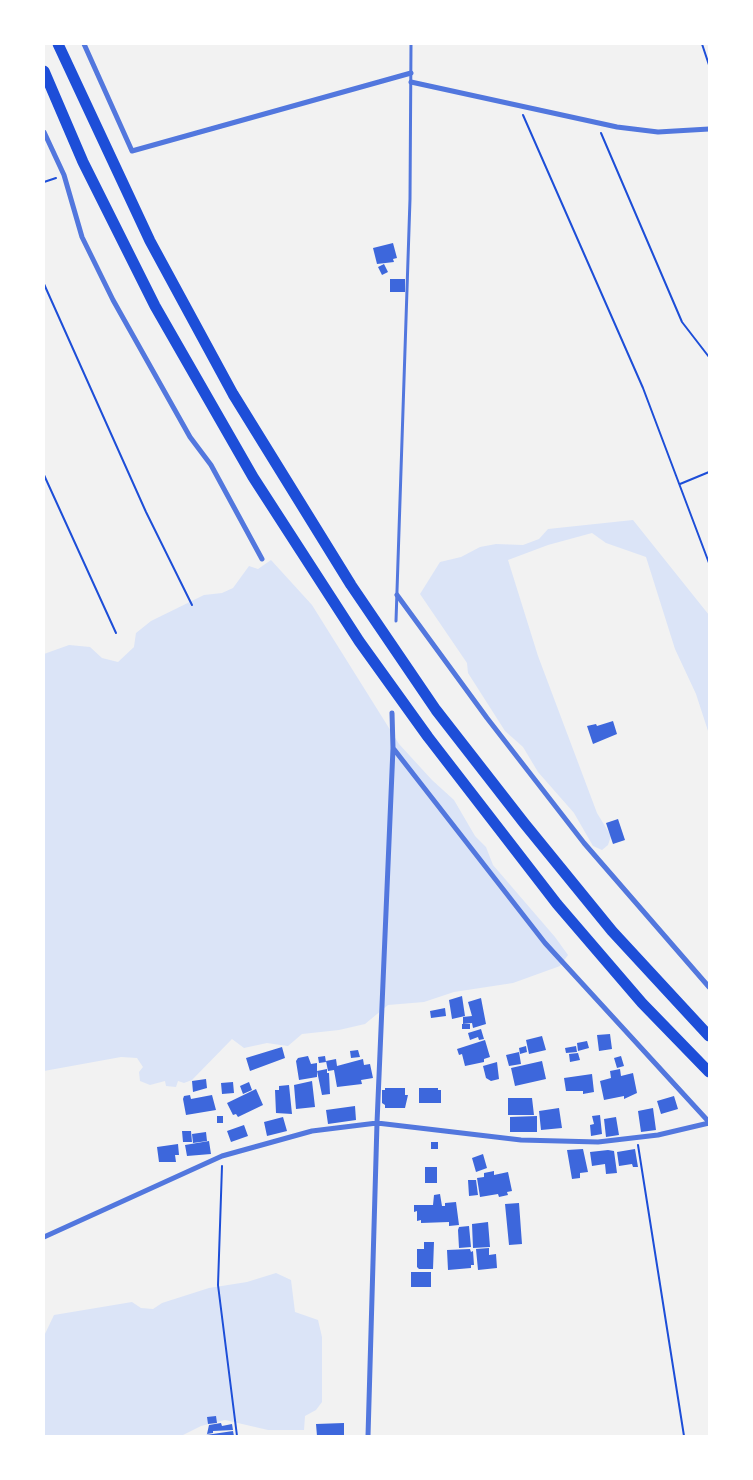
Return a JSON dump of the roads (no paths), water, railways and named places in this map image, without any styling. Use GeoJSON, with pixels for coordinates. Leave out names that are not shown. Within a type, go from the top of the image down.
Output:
{"type":"FeatureCollection","features":[{"type":"Feature","properties":{"kind":"highway"},"geometry":{"type":"LineString","coordinates":[[58,44],[150,241],[233,394],[351,585],[436,710],[524,823],[612,931],[709,1036]]}},
{"type":"Feature","properties":{"kind":"highway"},"geometry":{"type":"LineString","coordinates":[[44,71],[83,162],[160,314],[253,477],[354,633],[428,737],[557,904],[642,1002],[709,1072]]}},
{"type":"Feature","properties":{"kind":"street"},"geometry":{"type":"LineString","coordinates":[[84,44],[132,151],[411,73]]}},
{"type":"Feature","properties":{"kind":"street"},"geometry":{"type":"LineString","coordinates":[[411,82],[596,122],[658,132],[709,129]]}},
{"type":"Feature","properties":{"kind":"street"},"geometry":{"type":"LineString","coordinates":[[44,132],[64,175],[82,236],[113,300],[190,437],[211,465],[262,559]]}},
{"type":"Feature","properties":{"kind":"street"},"geometry":{"type":"LineString","coordinates":[[397,595],[487,718],[584,843],[709,986]]}},
{"type":"Feature","properties":{"kind":"street"},"geometry":{"type":"LineString","coordinates":[[368,1436],[393,748],[392,713]]}},
{"type":"Feature","properties":{"kind":"street"},"geometry":{"type":"LineString","coordinates":[[44,1237],[222,1156],[312,1131],[378,1123],[522,1140],[598,1142],[658,1135],[709,1122],[551,950],[393,748]]}},
{"type":"Feature","properties":{"kind":"lane"},"geometry":{"type":"LineString","coordinates":[[396,621],[409,208],[411,44]]}}]}
